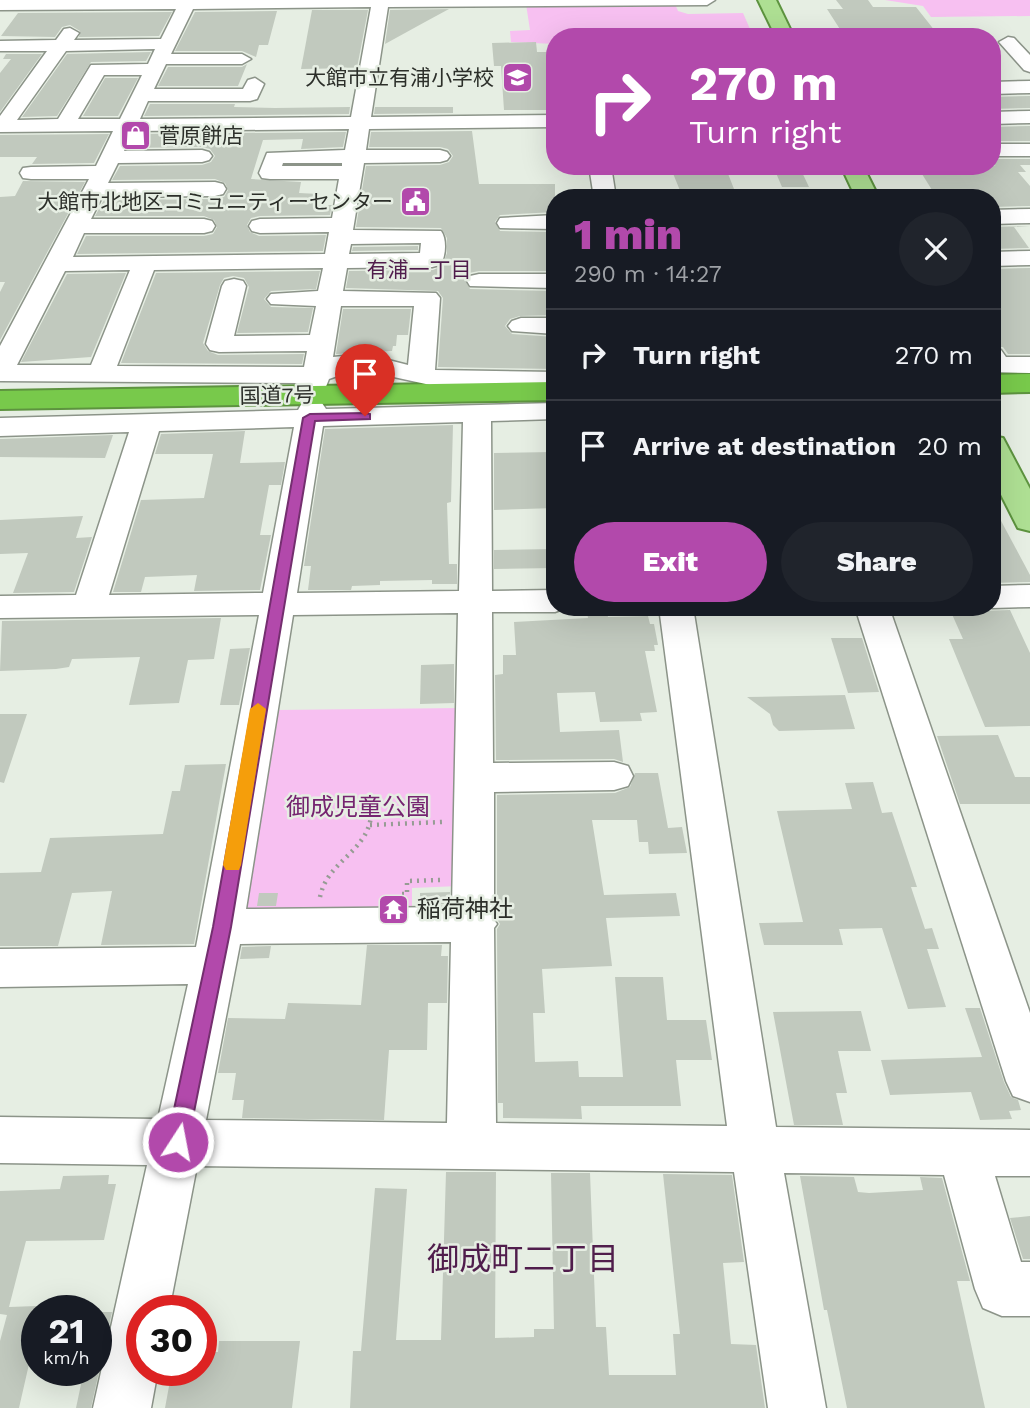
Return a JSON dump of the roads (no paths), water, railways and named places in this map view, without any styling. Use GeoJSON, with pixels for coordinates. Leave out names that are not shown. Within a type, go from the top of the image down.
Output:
{"type":"FeatureCollection","features":[{"type":"Feature","properties":{"kind":"highway"},"geometry":{"type":"LineString","coordinates":[[1001,384],[1030,383]]}},
{"type":"Feature","properties":{"kind":"highway","name":"国道7号"},"geometry":{"type":"LineString","coordinates":[[0,400],[546,391]]}},
{"type":"Feature","properties":{"kind":"main road"},"geometry":{"type":"LineString","coordinates":[[767,0],[781,28]]}},
{"type":"Feature","properties":{"kind":"main road"},"geometry":{"type":"LineString","coordinates":[[1001,463],[1030,521]]}},
{"type":"Feature","properties":{"kind":"street"},"geometry":{"type":"LineString","coordinates":[[0,5],[188,1],[707,0]]}},
{"type":"Feature","properties":{"kind":"street"},"geometry":{"type":"LineString","coordinates":[[188,1],[0,372],[101,373],[477,414],[546,411]]}},
{"type":"Feature","properties":{"kind":"street"},"geometry":{"type":"LineString","coordinates":[[146,1295],[218,946],[331,298],[354,156],[371,23],[381,1]]}},
{"type":"Feature","properties":{"kind":"street"},"geometry":{"type":"LineString","coordinates":[[2,126],[28,88],[81,25],[88,4]]}},
{"type":"Feature","properties":{"kind":"street"},"geometry":{"type":"LineString","coordinates":[[151,25],[203,24]]}},
{"type":"Feature","properties":{"kind":"street"},"geometry":{"type":"LineString","coordinates":[[1008,42],[1029,65]]}},
{"type":"Feature","properties":{"kind":"street"},"geometry":{"type":"LineString","coordinates":[[0,46],[62,45],[161,55],[238,52]]}},
{"type":"Feature","properties":{"kind":"street"},"geometry":{"type":"LineString","coordinates":[[65,125],[98,69],[161,55]]}},
{"type":"Feature","properties":{"kind":"street"},"geometry":{"type":"LineString","coordinates":[[1004,65],[1029,65]]}},
{"type":"Feature","properties":{"kind":"street"},"geometry":{"type":"LineString","coordinates":[[1001,88],[1030,87]]}},
{"type":"Feature","properties":{"kind":"street"},"geometry":{"type":"LineString","coordinates":[[140,95],[250,95]]}},
{"type":"Feature","properties":{"kind":"street"},"geometry":{"type":"LineString","coordinates":[[1001,118],[1030,117]]}},
{"type":"Feature","properties":{"kind":"street"},"geometry":{"type":"LineString","coordinates":[[270,190],[354,156],[546,123]]}},
{"type":"Feature","properties":{"kind":"street"},"geometry":{"type":"LineString","coordinates":[[2,126],[125,124],[354,156],[444,148]]}},
{"type":"Feature","properties":{"kind":"street"},"geometry":{"type":"LineString","coordinates":[[1001,150],[1030,150]]}},
{"type":"Feature","properties":{"kind":"street"},"geometry":{"type":"LineString","coordinates":[[101,173],[202,156]]}},
{"type":"Feature","properties":{"kind":"street"},"geometry":{"type":"LineString","coordinates":[[31,173],[101,173],[215,189]]}},
{"type":"Feature","properties":{"kind":"street"},"geometry":{"type":"LineString","coordinates":[[1001,217],[1030,216]]}},
{"type":"Feature","properties":{"kind":"street"},"geometry":{"type":"LineString","coordinates":[[508,223],[546,222]]}},
{"type":"Feature","properties":{"kind":"street"},"geometry":{"type":"LineString","coordinates":[[75,226],[204,226]]}},
{"type":"Feature","properties":{"kind":"street"},"geometry":{"type":"LineString","coordinates":[[57,264],[432,261],[433,236],[260,226]]}},
{"type":"Feature","properties":{"kind":"street"},"geometry":{"type":"LineString","coordinates":[[1001,259],[1030,258]]}},
{"type":"Feature","properties":{"kind":"street"},"geometry":{"type":"LineString","coordinates":[[101,373],[145,263]]}},
{"type":"Feature","properties":{"kind":"street"},"geometry":{"type":"LineString","coordinates":[[479,281],[546,281]]}},
{"type":"Feature","properties":{"kind":"street"},"geometry":{"type":"LineString","coordinates":[[234,286],[219,344],[322,343]]}},
{"type":"Feature","properties":{"kind":"street"},"geometry":{"type":"LineString","coordinates":[[280,299],[427,298],[421,376]]}},
{"type":"Feature","properties":{"kind":"street"},"geometry":{"type":"LineString","coordinates":[[521,327],[546,326]]}},
{"type":"Feature","properties":{"kind":"street"},"geometry":{"type":"LineString","coordinates":[[0,426],[147,422],[313,396],[337,364],[354,361],[378,364],[393,371],[421,376],[546,380]]}},
{"type":"Feature","properties":{"kind":"street"},"geometry":{"type":"LineString","coordinates":[[1001,365],[1030,365]]}},
{"type":"Feature","properties":{"kind":"street"},"geometry":{"type":"LineString","coordinates":[[471,1146],[475,924],[474,602],[477,414]]}},
{"type":"Feature","properties":{"kind":"street"},"geometry":{"type":"LineString","coordinates":[[89,606],[147,422]]}},
{"type":"Feature","properties":{"kind":"street"},"geometry":{"type":"LineString","coordinates":[[1001,597],[1030,596]]}},
{"type":"Feature","properties":{"kind":"street"},"geometry":{"type":"LineString","coordinates":[[0,607],[546,601]]}},
{"type":"Feature","properties":{"kind":"street"},"geometry":{"type":"LineString","coordinates":[[677,616],[755,1150],[797,1408]]}},
{"type":"Feature","properties":{"kind":"street"},"geometry":{"type":"LineString","coordinates":[[875,616],[1030,1081]]}},
{"type":"Feature","properties":{"kind":"street"},"geometry":{"type":"LineString","coordinates":[[474,778],[614,776]]}},
{"type":"Feature","properties":{"kind":"street"},"geometry":{"type":"LineString","coordinates":[[0,968],[218,946],[323,906],[475,924]]}},
{"type":"Feature","properties":{"kind":"street"},"geometry":{"type":"LineString","coordinates":[[0,1140],[1030,1153]]}},
{"type":"Feature","properties":{"kind":"street"},"geometry":{"type":"LineString","coordinates":[[963,1152],[1003,1289],[1030,1289]]}},
{"type":"Feature","properties":{"kind":"street"},"geometry":{"type":"LineString","coordinates":[[122,1408],[127,1386]]}},
{"type":"Feature","properties":{"kind":"place","name":"大館市立有浦小学校"},"geometry":{"type":"Point","coordinates":[517,77]}},
{"type":"Feature","properties":{"kind":"place","name":"菅原餅店"},"geometry":{"type":"Point","coordinates":[136,135]}},
{"type":"Feature","properties":{"kind":"place","name":"大館市北地区コミュニティーセンター"},"geometry":{"type":"Point","coordinates":[416,201]}},
{"type":"Feature","properties":{"kind":"place","name":"稲荷神社"},"geometry":{"type":"Point","coordinates":[394,909]}},
{"type":"Feature","properties":{"kind":"district","name":"有浦一丁目"},"geometry":{"type":"Point","coordinates":[419,269]}},
{"type":"Feature","properties":{"kind":"district","name":"御成町二丁目"},"geometry":{"type":"Point","coordinates":[523,1259]}},
{"type":"Feature","properties":{"kind":"park label","name":"御成児童公園"},"geometry":{"type":"Point","coordinates":[358,807]}}]}
